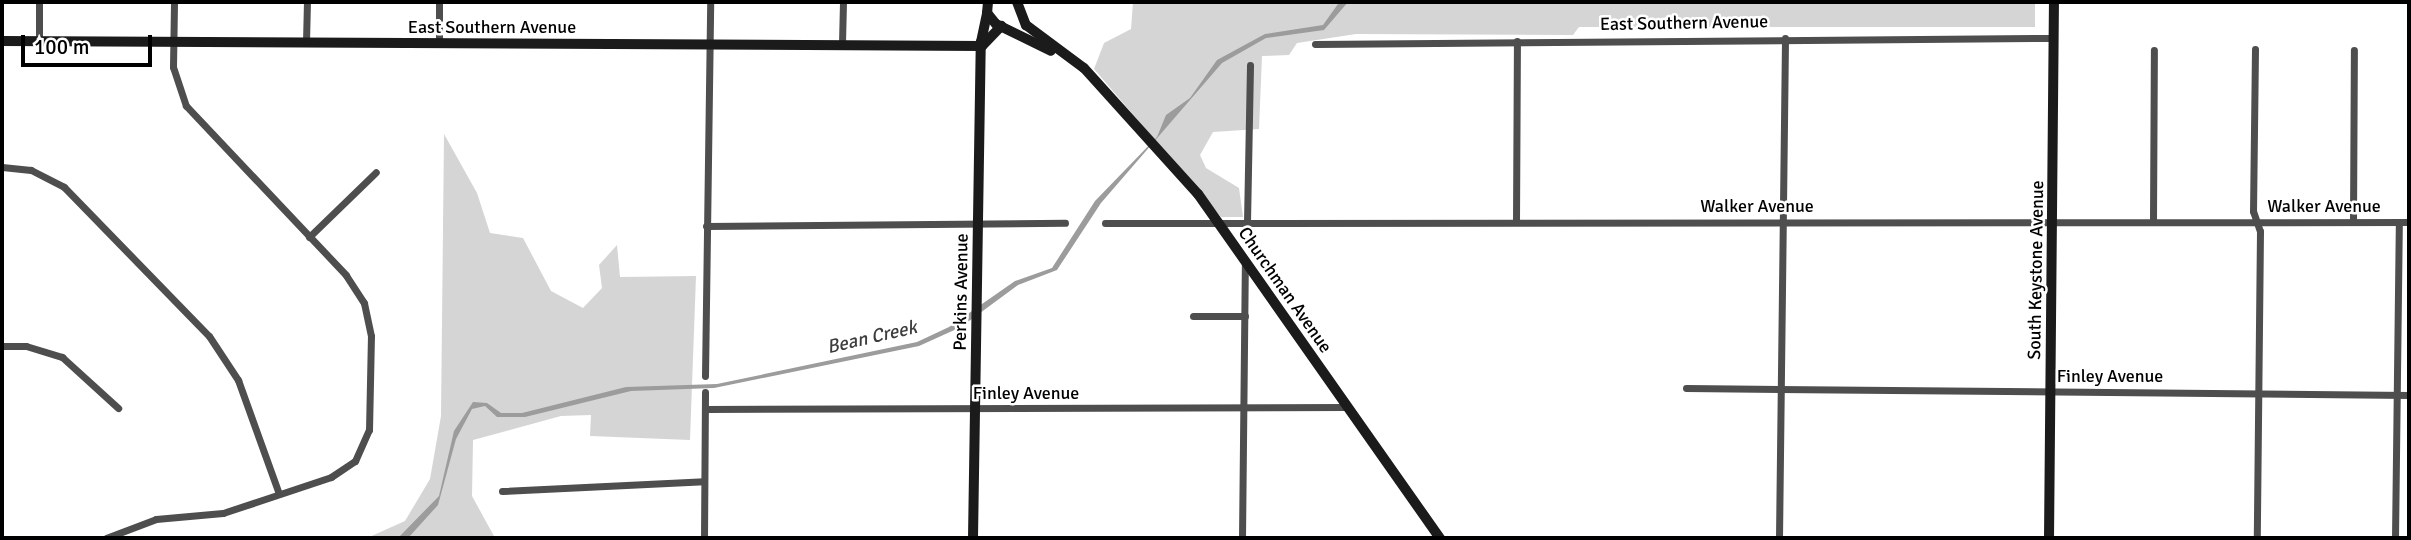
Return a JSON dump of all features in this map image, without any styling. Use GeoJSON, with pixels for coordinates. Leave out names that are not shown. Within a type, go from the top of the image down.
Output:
{"type":"FeatureCollection","features":[{"type":"Feature","properties":{"kind":"street"},"geometry":{"type":"LineString","coordinates":[[39,2],[39,41]]}},
{"type":"Feature","properties":{"kind":"street"},"geometry":{"type":"LineString","coordinates":[[106,538],[148,521],[215,515],[340,473],[357,458],[370,426],[369,319],[351,281],[190,113],[176,83],[174,2]]}},
{"type":"Feature","properties":{"kind":"street"},"geometry":{"type":"LineString","coordinates":[[306,42],[307,2]]}},
{"type":"Feature","properties":{"kind":"street"},"geometry":{"type":"LineString","coordinates":[[439,2],[439,43]]}},
{"type":"Feature","properties":{"kind":"street"},"geometry":{"type":"LineString","coordinates":[[705,376],[710,2]]}},
{"type":"Feature","properties":{"kind":"street"},"geometry":{"type":"LineString","coordinates":[[842,43],[843,2]]}},
{"type":"Feature","properties":{"kind":"street","name":"South Keystone Avenue"},"geometry":{"type":"LineString","coordinates":[[2049,538],[2054,2]]}},
{"type":"Feature","properties":{"kind":"street","name":"Churchman Avenue"},"geometry":{"type":"LineString","coordinates":[[1002,27],[1015,22],[1018,6]]}},
{"type":"Feature","properties":{"kind":"street","name":"Churchman Avenue"},"geometry":{"type":"LineString","coordinates":[[1018,6],[1026,25],[1086,74],[1140,129],[1218,222],[1440,538]]}},
{"type":"Feature","properties":{"kind":"street","name":"Churchman Avenue"},"geometry":{"type":"LineString","coordinates":[[988,7],[1002,27],[1086,74]]}},
{"type":"Feature","properties":{"kind":"street","name":"Perkins Avenue"},"geometry":{"type":"LineString","coordinates":[[973,538],[982,46],[988,7]]}},
{"type":"Feature","properties":{"kind":"street"},"geometry":{"type":"LineString","coordinates":[[982,46],[1002,27]]}},
{"type":"Feature","properties":{"kind":"street"},"geometry":{"type":"LineString","coordinates":[[1779,538],[1785,38]]}},
{"type":"Feature","properties":{"kind":"street","name":"East Southern Avenue"},"geometry":{"type":"LineString","coordinates":[[1315,44],[1785,38],[2054,38]]}},
{"type":"Feature","properties":{"kind":"street","name":"East Southern Avenue"},"geometry":{"type":"LineString","coordinates":[[2,41],[842,43],[982,46]]}},
{"type":"Feature","properties":{"kind":"street"},"geometry":{"type":"LineString","coordinates":[[1516,222],[1517,41]]}},
{"type":"Feature","properties":{"kind":"street"},"geometry":{"type":"LineString","coordinates":[[2255,49],[2257,538]]}},
{"type":"Feature","properties":{"kind":"street"},"geometry":{"type":"LineString","coordinates":[[2152,221],[2154,50]]}},
{"type":"Feature","properties":{"kind":"street"},"geometry":{"type":"LineString","coordinates":[[2353,222],[2354,50]]}},
{"type":"Feature","properties":{"kind":"street"},"geometry":{"type":"LineString","coordinates":[[1247,222],[1250,65]]}},
{"type":"Feature","properties":{"kind":"street"},"geometry":{"type":"LineString","coordinates":[[2,167],[31,170],[64,187],[209,336],[238,380],[279,495]]}},
{"type":"Feature","properties":{"kind":"street"},"geometry":{"type":"LineString","coordinates":[[309,237],[376,172]]}},
{"type":"Feature","properties":{"kind":"street"},"geometry":{"type":"LineString","coordinates":[[2395,538],[2399,222]]}},
{"type":"Feature","properties":{"kind":"street","name":"Walker Avenue"},"geometry":{"type":"LineString","coordinates":[[1105,223],[2409,222]]}},
{"type":"Feature","properties":{"kind":"street"},"geometry":{"type":"LineString","coordinates":[[706,226],[1065,223]]}},
{"type":"Feature","properties":{"kind":"street"},"geometry":{"type":"LineString","coordinates":[[1242,538],[1245,261]]}},
{"type":"Feature","properties":{"kind":"street"},"geometry":{"type":"LineString","coordinates":[[1193,316],[1245,316]]}},
{"type":"Feature","properties":{"kind":"street"},"geometry":{"type":"LineString","coordinates":[[2,346],[26,346],[62,357],[118,408]]}},
{"type":"Feature","properties":{"kind":"street","name":"Finley Avenue"},"geometry":{"type":"LineString","coordinates":[[1686,388],[2409,395]]}},
{"type":"Feature","properties":{"kind":"street"},"geometry":{"type":"LineString","coordinates":[[704,538],[705,392]]}},
{"type":"Feature","properties":{"kind":"street","name":"Finley Avenue"},"geometry":{"type":"LineString","coordinates":[[705,409],[1348,407]]}},
{"type":"Feature","properties":{"kind":"street"},"geometry":{"type":"LineString","coordinates":[[502,491],[704,481]]}},
{"type":"Feature","properties":{"kind":"shaded area"},"geometry":{"type":"Polygon","coordinates":[[[1133,2],[2035,2],[2035,27],[1579,27],[1573,35],[1356,34],[1297,43],[1289,55],[1262,56],[1259,129],[1213,132],[1200,155],[1206,168],[1239,188],[1243,217],[1221,217],[1094,69],[1104,43],[1131,29],[1133,2]]]}},
{"type":"Feature","properties":{"kind":"shaded area","name":"Bean Creek"},"geometry":{"type":"Polygon","coordinates":[[[1348,2],[1324,30],[1266,38],[1222,63],[1101,203],[1057,270],[1018,285],[961,327],[919,346],[714,388],[631,391],[525,417],[497,417],[485,406],[472,409],[456,439],[438,505],[409,537],[398,538],[439,496],[454,431],[473,402],[487,403],[501,413],[522,413],[626,387],[717,384],[917,342],[949,327],[1015,281],[1052,268],[1095,201],[1157,137],[1166,115],[1190,98],[1217,60],[1265,34],[1323,25],[1338,4],[1348,2]]]}},
{"type":"Feature","properties":{"kind":"shaded area"},"geometry":{"type":"Polygon","coordinates":[[[444,134],[477,193],[490,233],[523,238],[551,291],[583,308],[602,288],[599,265],[617,245],[620,277],[696,276],[690,440],[590,436],[591,415],[561,416],[473,440],[472,496],[495,538],[367,538],[405,521],[430,479],[441,416],[444,134]]]}}]}
